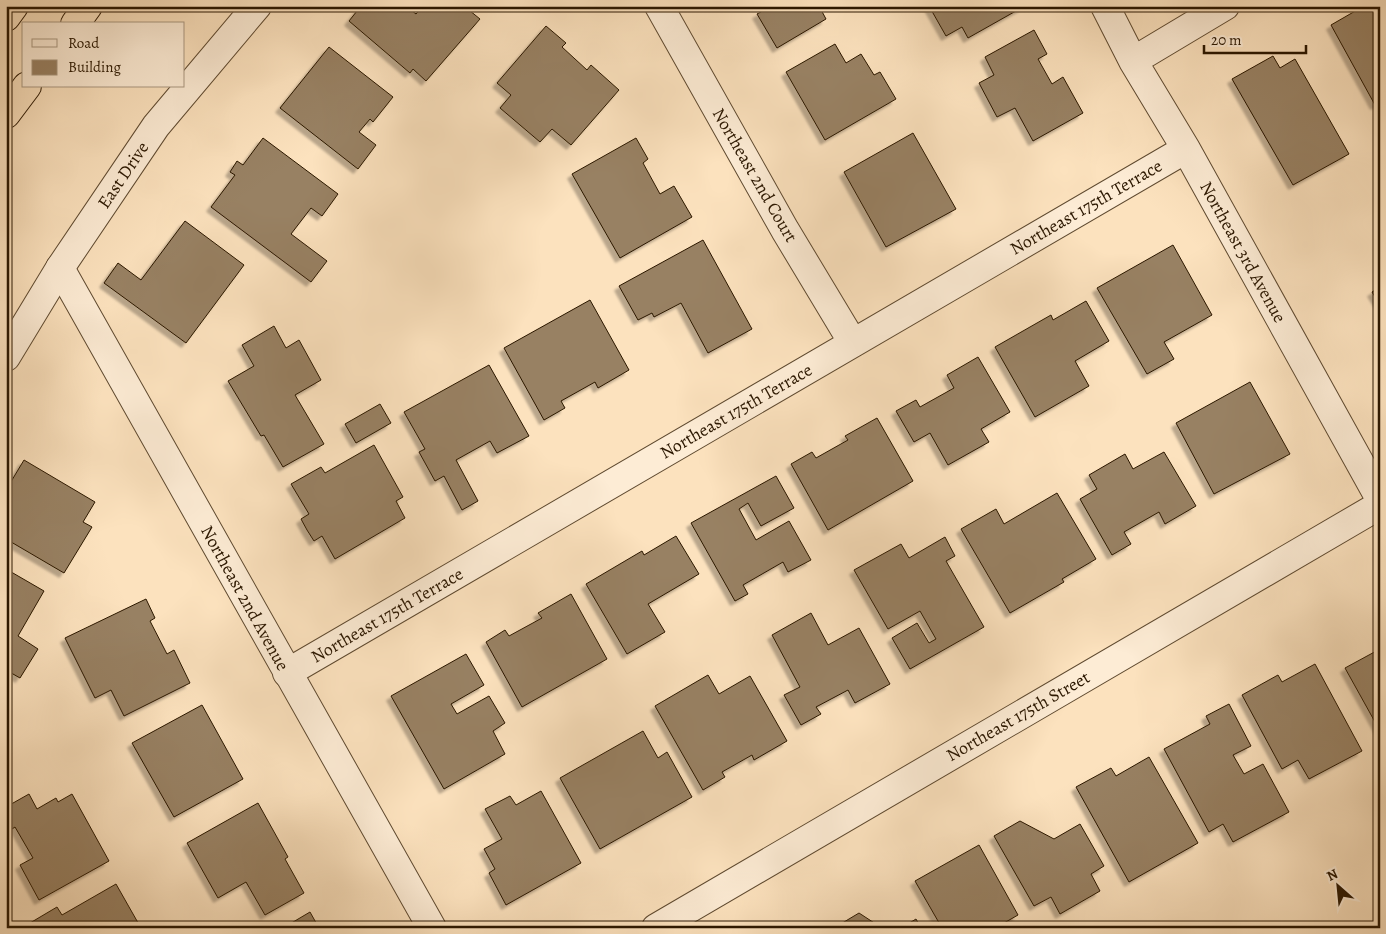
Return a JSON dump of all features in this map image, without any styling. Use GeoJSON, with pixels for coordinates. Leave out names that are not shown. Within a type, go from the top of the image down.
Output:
{"type":"FeatureCollection","features":[{"type":"Feature","properties":{"kind":"highway"},"geometry":{"type":"LineString","coordinates":[[6,17],[14,6]]}},
{"type":"Feature","properties":{"kind":"highway"},"geometry":{"type":"LineString","coordinates":[[76,22],[88,6]]}},
{"type":"Feature","properties":{"kind":"highway"},"geometry":{"type":"LineString","coordinates":[[6,114],[26,88]]}},
{"type":"Feature","properties":{"kind":"street","name":"East Drive"},"geometry":{"type":"LineString","coordinates":[[6,357],[60,268],[156,126],[257,6]]}},
{"type":"Feature","properties":{"kind":"street","name":"Northeast 2nd Court"},"geometry":{"type":"LineString","coordinates":[[659,6],[785,230],[853,342]]}},
{"type":"Feature","properties":{"kind":"street","name":"Northeast 3rd Avenue"},"geometry":{"type":"LineString","coordinates":[[1105,6],[1133,61],[1186,149],[1380,499]]}},
{"type":"Feature","properties":{"kind":"street"},"geometry":{"type":"LineString","coordinates":[[1133,61],[1225,6]]}},
{"type":"Feature","properties":{"kind":"street","name":"Northeast 175th Terrace"},"geometry":{"type":"LineString","coordinates":[[287,674],[1186,149]]}},
{"type":"Feature","properties":{"kind":"street","name":"Northeast 2nd Avenue"},"geometry":{"type":"LineString","coordinates":[[60,268],[287,674],[432,928]]}},
{"type":"Feature","properties":{"kind":"street","name":"Northeast 175th Street"},"geometry":{"type":"LineString","coordinates":[[656,928],[1380,505]]}},
{"type":"Feature","properties":{"kind":"building"},"geometry":{"type":"Polygon","coordinates":[[[361,6],[406,6],[416,14],[423,6],[464,6],[480,19],[426,81],[413,69],[410,73],[349,21],[361,6]]]}},
{"type":"Feature","properties":{"kind":"building"},"geometry":{"type":"Polygon","coordinates":[[[767,6],[819,6],[826,19],[777,48],[757,14],[768,8],[767,6]]]}},
{"type":"Feature","properties":{"kind":"building"},"geometry":{"type":"Polygon","coordinates":[[[929,6],[1023,7],[968,38],[962,27],[946,36],[929,6]]]}},
{"type":"Feature","properties":{"kind":"building"},"geometry":{"type":"Polygon","coordinates":[[[1364,6],[1372,6],[1376,15],[1380,13],[1380,103],[1375,105],[1331,25],[1364,6]]]}},
{"type":"Feature","properties":{"kind":"building"},"geometry":{"type":"Polygon","coordinates":[[[546,26],[566,43],[562,47],[587,70],[591,65],[619,90],[571,145],[552,129],[540,142],[500,108],[511,95],[497,83],[546,26]]]}},
{"type":"Feature","properties":{"kind":"building"},"geometry":{"type":"Polygon","coordinates":[[[1034,30],[1047,54],[1038,59],[1052,84],[1063,77],[1083,113],[1033,141],[1015,108],[997,117],[979,83],[994,75],[985,57],[1034,30]]]}},
{"type":"Feature","properties":{"kind":"building"},"geometry":{"type":"Polygon","coordinates":[[[835,44],[846,63],[861,54],[874,75],[880,72],[896,99],[825,140],[786,72],[835,44]]]}},
{"type":"Feature","properties":{"kind":"building"},"geometry":{"type":"Polygon","coordinates":[[[329,47],[393,97],[373,122],[370,119],[359,132],[376,145],[358,169],[280,108],[329,47]]]}},
{"type":"Feature","properties":{"kind":"building"},"geometry":{"type":"Polygon","coordinates":[[[1273,56],[1280,68],[1295,59],[1349,154],[1293,185],[1232,79],[1273,56]]]}},
{"type":"Feature","properties":{"kind":"building"},"geometry":{"type":"Polygon","coordinates":[[[913,133],[956,209],[886,247],[844,172],[913,133]]]}},
{"type":"Feature","properties":{"kind":"building"},"geometry":{"type":"Polygon","coordinates":[[[263,138],[338,194],[322,216],[311,208],[291,234],[327,261],[311,282],[211,207],[235,175],[230,172],[237,161],[243,165],[263,138]]]}},
{"type":"Feature","properties":{"kind":"building"},"geometry":{"type":"Polygon","coordinates":[[[636,138],[648,159],[643,163],[660,194],[674,186],[692,217],[620,258],[572,174],[636,138]]]}},
{"type":"Feature","properties":{"kind":"building"},"geometry":{"type":"Polygon","coordinates":[[[185,221],[244,265],[186,343],[104,283],[118,263],[141,280],[185,221]]]}},
{"type":"Feature","properties":{"kind":"building"},"geometry":{"type":"Polygon","coordinates":[[[703,240],[752,329],[708,353],[681,303],[654,317],[652,313],[638,320],[619,286],[703,240]]]}},
{"type":"Feature","properties":{"kind":"building"},"geometry":{"type":"Polygon","coordinates":[[[1173,245],[1212,315],[1164,342],[1174,359],[1147,374],[1097,288],[1173,245]]]}},
{"type":"Feature","properties":{"kind":"building"},"geometry":{"type":"Polygon","coordinates":[[[1380,287],[1380,305],[1372,292],[1380,287]]]}},
{"type":"Feature","properties":{"kind":"building"},"geometry":{"type":"Polygon","coordinates":[[[590,300],[629,370],[598,388],[595,382],[561,401],[565,408],[544,420],[504,348],[590,300]]]}},
{"type":"Feature","properties":{"kind":"building"},"geometry":{"type":"Polygon","coordinates":[[[1086,301],[1109,341],[1075,361],[1089,386],[1035,417],[995,347],[1051,315],[1053,320],[1086,301]]]}},
{"type":"Feature","properties":{"kind":"building"},"geometry":{"type":"Polygon","coordinates":[[[274,326],[286,348],[299,340],[321,380],[295,395],[324,444],[283,467],[264,435],[261,436],[228,381],[254,366],[242,345],[274,326]]]}},
{"type":"Feature","properties":{"kind":"building"},"geometry":{"type":"Polygon","coordinates":[[[978,357],[1010,412],[981,429],[989,442],[948,465],[930,433],[914,442],[896,411],[916,400],[920,407],[954,388],[947,375],[978,357]]]}},
{"type":"Feature","properties":{"kind":"building"},"geometry":{"type":"Polygon","coordinates":[[[489,365],[529,436],[497,453],[490,441],[456,460],[478,501],[462,510],[444,476],[435,481],[419,452],[425,449],[404,412],[489,365]]]}},
{"type":"Feature","properties":{"kind":"building"},"geometry":{"type":"Polygon","coordinates":[[[1250,382],[1290,454],[1214,494],[1176,423],[1250,382]]]}},
{"type":"Feature","properties":{"kind":"building"},"geometry":{"type":"Polygon","coordinates":[[[380,404],[391,423],[356,443],[345,424],[380,404]]]}},
{"type":"Feature","properties":{"kind":"building"},"geometry":{"type":"Polygon","coordinates":[[[877,418],[913,481],[828,530],[791,464],[812,452],[816,458],[848,440],[845,436],[877,418]]]}},
{"type":"Feature","properties":{"kind":"building"},"geometry":{"type":"Polygon","coordinates":[[[374,445],[403,497],[396,501],[405,518],[335,559],[322,536],[314,541],[307,530],[301,519],[309,514],[291,484],[321,467],[325,473],[374,445]]]}},
{"type":"Feature","properties":{"kind":"building"},"geometry":{"type":"Polygon","coordinates":[[[1164,452],[1196,506],[1165,524],[1159,512],[1124,532],[1131,544],[1112,555],[1080,499],[1097,489],[1089,475],[1125,454],[1133,469],[1164,452]]]}},
{"type":"Feature","properties":{"kind":"building"},"geometry":{"type":"Polygon","coordinates":[[[24,460],[95,502],[83,522],[92,527],[64,573],[6,539],[6,490],[24,460]]]}},
{"type":"Feature","properties":{"kind":"building"},"geometry":{"type":"Polygon","coordinates":[[[776,476],[794,508],[761,526],[748,503],[739,509],[756,540],[789,521],[811,560],[788,572],[783,562],[743,585],[748,594],[735,601],[691,523],[776,476]]]}},
{"type":"Feature","properties":{"kind":"building"},"geometry":{"type":"Polygon","coordinates":[[[1057,493],[1096,559],[1062,579],[1064,582],[1010,613],[961,529],[996,509],[1004,524],[1057,493]]]}},
{"type":"Feature","properties":{"kind":"building"},"geometry":{"type":"Polygon","coordinates":[[[676,536],[699,574],[648,604],[665,632],[627,654],[586,584],[642,551],[644,555],[676,536]]]}},
{"type":"Feature","properties":{"kind":"building"},"geometry":{"type":"Polygon","coordinates":[[[945,537],[955,556],[946,561],[984,627],[910,669],[892,638],[917,623],[929,643],[936,639],[920,611],[888,629],[854,570],[901,544],[909,558],[945,537]]]}},
{"type":"Feature","properties":{"kind":"building"},"geometry":{"type":"Polygon","coordinates":[[[6,569],[44,591],[18,636],[38,649],[20,678],[6,670],[6,569]]]}},
{"type":"Feature","properties":{"kind":"building"},"geometry":{"type":"Polygon","coordinates":[[[571,594],[607,659],[522,707],[486,642],[505,630],[509,636],[542,618],[538,613],[571,594]]]}},
{"type":"Feature","properties":{"kind":"building"},"geometry":{"type":"Polygon","coordinates":[[[146,599],[155,618],[150,621],[167,654],[174,650],[190,683],[124,716],[111,690],[95,698],[65,638],[146,599]]]}},
{"type":"Feature","properties":{"kind":"building"},"geometry":{"type":"Polygon","coordinates":[[[811,613],[828,645],[859,628],[890,684],[855,703],[848,690],[816,707],[821,714],[801,725],[784,695],[800,687],[772,635],[811,613]]]}},
{"type":"Feature","properties":{"kind":"building"},"geometry":{"type":"Polygon","coordinates":[[[1380,649],[1380,731],[1345,668],[1380,649]]]}},
{"type":"Feature","properties":{"kind":"building"},"geometry":{"type":"Polygon","coordinates":[[[466,654],[484,685],[451,704],[457,714],[489,696],[505,723],[493,731],[505,754],[444,789],[391,696],[466,654]]]}},
{"type":"Feature","properties":{"kind":"building"},"geometry":{"type":"Polygon","coordinates":[[[1315,664],[1362,751],[1309,779],[1298,760],[1282,769],[1242,695],[1278,675],[1282,682],[1315,664]]]}},
{"type":"Feature","properties":{"kind":"building"},"geometry":{"type":"Polygon","coordinates":[[[708,675],[719,694],[750,676],[787,741],[754,760],[752,755],[722,772],[725,777],[703,790],[655,706],[708,675]]]}},
{"type":"Feature","properties":{"kind":"building"},"geometry":{"type":"Polygon","coordinates":[[[1229,704],[1251,746],[1233,755],[1244,774],[1263,764],[1289,812],[1233,842],[1223,824],[1209,832],[1164,749],[1210,724],[1206,716],[1229,704]]]}},
{"type":"Feature","properties":{"kind":"building"},"geometry":{"type":"Polygon","coordinates":[[[202,705],[243,779],[174,817],[132,743],[202,705]]]}},
{"type":"Feature","properties":{"kind":"building"},"geometry":{"type":"Polygon","coordinates":[[[643,731],[658,758],[667,752],[692,797],[600,849],[560,778],[643,731]]]}},
{"type":"Feature","properties":{"kind":"building"},"geometry":{"type":"Polygon","coordinates":[[[1149,757],[1198,843],[1129,882],[1076,787],[1111,768],[1116,776],[1149,757]]]}},
{"type":"Feature","properties":{"kind":"building"},"geometry":{"type":"Polygon","coordinates":[[[541,791],[581,863],[506,905],[489,873],[495,869],[484,849],[502,839],[485,809],[510,796],[516,805],[541,791]]]}},
{"type":"Feature","properties":{"kind":"building"},"geometry":{"type":"Polygon","coordinates":[[[29,794],[37,809],[56,798],[58,802],[72,794],[109,861],[39,900],[20,865],[33,858],[15,827],[9,831],[6,827],[6,807],[29,794]]]}},
{"type":"Feature","properties":{"kind":"building"},"geometry":{"type":"Polygon","coordinates":[[[258,803],[288,857],[285,859],[304,893],[265,915],[246,882],[218,898],[187,843],[258,803]]]}},
{"type":"Feature","properties":{"kind":"building"},"geometry":{"type":"Polygon","coordinates":[[[1020,821],[1054,839],[1080,824],[1104,866],[1091,874],[1100,891],[1060,914],[1051,897],[1034,906],[994,836],[1020,821]]]}},
{"type":"Feature","properties":{"kind":"building"},"geometry":{"type":"Polygon","coordinates":[[[979,845],[1018,915],[1004,923],[1006,928],[942,928],[915,881],[979,845]]]}},
{"type":"Feature","properties":{"kind":"building"},"geometry":{"type":"Polygon","coordinates":[[[116,884],[141,928],[32,928],[30,923],[57,907],[62,915],[116,884]]]}},
{"type":"Feature","properties":{"kind":"building"},"geometry":{"type":"Polygon","coordinates":[[[310,912],[319,928],[283,928],[310,912]]]}},
{"type":"Feature","properties":{"kind":"building"},"geometry":{"type":"Polygon","coordinates":[[[859,913],[882,928],[834,928],[859,913]]]}},
{"type":"Feature","properties":{"kind":"building"},"geometry":{"type":"Polygon","coordinates":[[[916,919],[921,928],[901,928],[916,919]]]}}]}
